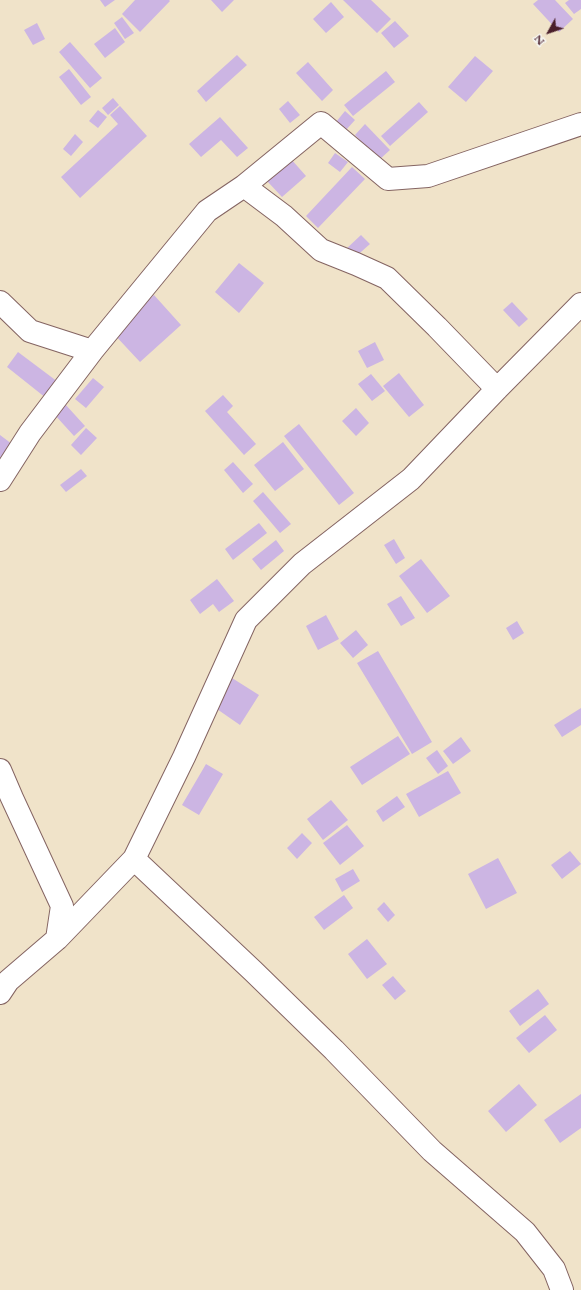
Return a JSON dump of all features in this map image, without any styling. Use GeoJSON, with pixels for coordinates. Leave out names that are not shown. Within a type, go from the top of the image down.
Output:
{"type":"FeatureCollection","features":[{"type":"Feature","properties":{"kind":"street"},"geometry":{"type":"LineString","coordinates":[[0,480],[30,433],[92,351],[207,211],[244,186],[321,123],[388,179],[428,176],[581,124]]}},
{"type":"Feature","properties":{"kind":"street"},"geometry":{"type":"LineString","coordinates":[[244,186],[284,216],[321,250],[386,278],[437,327],[497,389]]}},
{"type":"Feature","properties":{"kind":"street"},"geometry":{"type":"LineString","coordinates":[[0,302],[30,330],[92,351]]}},
{"type":"Feature","properties":{"kind":"street"},"geometry":{"type":"LineString","coordinates":[[0,992],[8,981],[57,940],[134,859],[184,757],[246,620],[302,564],[411,479],[581,304]]}},
{"type":"Feature","properties":{"kind":"street"},"geometry":{"type":"LineString","coordinates":[[0,770],[62,906],[57,940]]}},
{"type":"Feature","properties":{"kind":"street"},"geometry":{"type":"LineString","coordinates":[[134,859],[334,1050],[432,1151],[525,1232],[554,1269],[562,1290]]}},
{"type":"Feature","properties":{"kind":"building"},"geometry":{"type":"Polygon","coordinates":[[[100,0],[115,0],[105,7],[100,0]]]}},
{"type":"Feature","properties":{"kind":"building"},"geometry":{"type":"Polygon","coordinates":[[[135,0],[170,1],[140,32],[122,14],[135,0]]]}},
{"type":"Feature","properties":{"kind":"building"},"geometry":{"type":"Polygon","coordinates":[[[211,0],[234,0],[222,12],[211,0]]]}},
{"type":"Feature","properties":{"kind":"building"},"geometry":{"type":"Polygon","coordinates":[[[343,0],[371,0],[391,19],[377,33],[343,0]]]}},
{"type":"Feature","properties":{"kind":"building"},"geometry":{"type":"Polygon","coordinates":[[[538,0],[555,0],[573,19],[559,32],[533,4],[538,0]]]}},
{"type":"Feature","properties":{"kind":"building"},"geometry":{"type":"Polygon","coordinates":[[[569,0],[581,0],[581,9],[574,14],[565,3],[569,0]]]}},
{"type":"Feature","properties":{"kind":"building"},"geometry":{"type":"Polygon","coordinates":[[[331,2],[344,17],[326,33],[313,19],[331,2]]]}},
{"type":"Feature","properties":{"kind":"building"},"geometry":{"type":"Polygon","coordinates":[[[122,17],[134,33],[125,39],[114,23],[122,17]]]}},
{"type":"Feature","properties":{"kind":"building"},"geometry":{"type":"Polygon","coordinates":[[[395,21],[409,36],[394,48],[381,33],[395,21]]]}},
{"type":"Feature","properties":{"kind":"building"},"geometry":{"type":"Polygon","coordinates":[[[37,23],[45,39],[33,45],[24,30],[37,23]]]}},
{"type":"Feature","properties":{"kind":"building"},"geometry":{"type":"Polygon","coordinates":[[[115,28],[125,42],[105,58],[94,44],[115,28]]]}},
{"type":"Feature","properties":{"kind":"building"},"geometry":{"type":"Polygon","coordinates":[[[70,42],[102,78],[90,88],[59,52],[70,42]]]}},
{"type":"Feature","properties":{"kind":"building"},"geometry":{"type":"Polygon","coordinates":[[[237,55],[247,65],[206,102],[197,91],[237,55]]]}},
{"type":"Feature","properties":{"kind":"building"},"geometry":{"type":"Polygon","coordinates":[[[475,56],[493,71],[466,102],[448,87],[475,56]]]}},
{"type":"Feature","properties":{"kind":"building"},"geometry":{"type":"Polygon","coordinates":[[[308,62],[333,90],[322,101],[296,73],[308,62]]]}},
{"type":"Feature","properties":{"kind":"building"},"geometry":{"type":"Polygon","coordinates":[[[69,69],[91,97],[81,105],[59,77],[69,69]]]}},
{"type":"Feature","properties":{"kind":"building"},"geometry":{"type":"Polygon","coordinates":[[[386,71],[395,82],[353,116],[344,105],[386,71]]]}},
{"type":"Feature","properties":{"kind":"building"},"geometry":{"type":"Polygon","coordinates":[[[113,98],[119,105],[108,115],[102,108],[113,98]]]}},
{"type":"Feature","properties":{"kind":"building"},"geometry":{"type":"Polygon","coordinates":[[[288,101],[300,115],[290,123],[279,109],[288,101]]]}},
{"type":"Feature","properties":{"kind":"building"},"geometry":{"type":"Polygon","coordinates":[[[419,102],[428,112],[390,146],[381,136],[419,102]]]}},
{"type":"Feature","properties":{"kind":"building"},"geometry":{"type":"Polygon","coordinates":[[[120,106],[147,136],[80,198],[61,177],[118,124],[110,115],[120,106]]]}},
{"type":"Feature","properties":{"kind":"building"},"geometry":{"type":"Polygon","coordinates":[[[98,110],[107,117],[98,128],[89,121],[98,110]]]}},
{"type":"Feature","properties":{"kind":"building"},"geometry":{"type":"Polygon","coordinates":[[[345,111],[355,120],[346,130],[336,122],[345,111]]]}},
{"type":"Feature","properties":{"kind":"building"},"geometry":{"type":"Polygon","coordinates":[[[220,117],[248,148],[237,157],[221,140],[201,157],[189,144],[220,117]]]}},
{"type":"Feature","properties":{"kind":"building"},"geometry":{"type":"Polygon","coordinates":[[[365,124],[390,150],[379,160],[355,135],[365,124]]]}},
{"type":"Feature","properties":{"kind":"building"},"geometry":{"type":"Polygon","coordinates":[[[75,134],[83,142],[71,156],[63,149],[75,134]]]}},
{"type":"Feature","properties":{"kind":"building"},"geometry":{"type":"Polygon","coordinates":[[[335,153],[348,162],[340,172],[328,163],[335,153]]]}},
{"type":"Feature","properties":{"kind":"building"},"geometry":{"type":"Polygon","coordinates":[[[291,159],[306,176],[282,197],[267,181],[291,159]]]}},
{"type":"Feature","properties":{"kind":"building"},"geometry":{"type":"Polygon","coordinates":[[[352,167],[365,179],[318,228],[306,216],[352,167]]]}},
{"type":"Feature","properties":{"kind":"building"},"geometry":{"type":"Polygon","coordinates":[[[361,235],[370,244],[353,259],[345,250],[361,235]]]}},
{"type":"Feature","properties":{"kind":"building"},"geometry":{"type":"Polygon","coordinates":[[[239,263],[264,283],[239,313],[215,292],[239,263]]]}},
{"type":"Feature","properties":{"kind":"building"},"geometry":{"type":"Polygon","coordinates":[[[154,295],[181,325],[140,362],[112,332],[154,295]]]}},
{"type":"Feature","properties":{"kind":"building"},"geometry":{"type":"Polygon","coordinates":[[[512,302],[528,319],[519,327],[503,310],[512,302]]]}},
{"type":"Feature","properties":{"kind":"building"},"geometry":{"type":"Polygon","coordinates":[[[375,342],[384,360],[367,368],[358,351],[375,342]]]}},
{"type":"Feature","properties":{"kind":"building"},"geometry":{"type":"Polygon","coordinates":[[[18,352],[58,382],[46,398],[7,367],[18,352]]]}},
{"type":"Feature","properties":{"kind":"building"},"geometry":{"type":"Polygon","coordinates":[[[399,373],[424,405],[409,417],[383,386],[399,373]]]}},
{"type":"Feature","properties":{"kind":"building"},"geometry":{"type":"Polygon","coordinates":[[[371,374],[385,391],[372,401],[358,384],[371,374]]]}},
{"type":"Feature","properties":{"kind":"building"},"geometry":{"type":"Polygon","coordinates":[[[93,378],[104,387],[86,408],[75,399],[93,378]]]}},
{"type":"Feature","properties":{"kind":"building"},"geometry":{"type":"Polygon","coordinates":[[[223,395],[233,406],[227,412],[256,444],[244,455],[205,411],[223,395]]]}},
{"type":"Feature","properties":{"kind":"building"},"geometry":{"type":"Polygon","coordinates":[[[65,404],[85,426],[74,436],[54,414],[65,404]]]}},
{"type":"Feature","properties":{"kind":"building"},"geometry":{"type":"Polygon","coordinates":[[[356,408],[369,423],[356,436],[342,421],[356,408]]]}},
{"type":"Feature","properties":{"kind":"building"},"geometry":{"type":"Polygon","coordinates":[[[299,424],[354,493],[339,505],[284,436],[299,424]]]}},
{"type":"Feature","properties":{"kind":"building"},"geometry":{"type":"Polygon","coordinates":[[[86,428],[97,438],[81,455],[71,445],[86,428]]]}},
{"type":"Feature","properties":{"kind":"building"},"geometry":{"type":"Polygon","coordinates":[[[0,435],[12,444],[0,459],[0,435]]]}},
{"type":"Feature","properties":{"kind":"building"},"geometry":{"type":"Polygon","coordinates":[[[283,442],[304,469],[275,491],[254,465],[283,442]]]}},
{"type":"Feature","properties":{"kind":"building"},"geometry":{"type":"Polygon","coordinates":[[[233,462],[253,484],[243,493],[224,470],[233,462]]]}},
{"type":"Feature","properties":{"kind":"building"},"geometry":{"type":"Polygon","coordinates":[[[81,469],[87,476],[66,492],[60,485],[81,469]]]}},
{"type":"Feature","properties":{"kind":"building"},"geometry":{"type":"Polygon","coordinates":[[[263,492],[291,524],[280,533],[253,501],[263,492]]]}},
{"type":"Feature","properties":{"kind":"building"},"geometry":{"type":"Polygon","coordinates":[[[259,523],[267,533],[233,560],[225,549],[259,523]]]}},
{"type":"Feature","properties":{"kind":"building"},"geometry":{"type":"Polygon","coordinates":[[[394,539],[405,558],[396,564],[384,545],[394,539]]]}},
{"type":"Feature","properties":{"kind":"building"},"geometry":{"type":"Polygon","coordinates":[[[276,540],[284,551],[261,570],[252,559],[276,540]]]}},
{"type":"Feature","properties":{"kind":"building"},"geometry":{"type":"Polygon","coordinates":[[[421,559],[450,596],[427,613],[399,576],[421,559]]]}},
{"type":"Feature","properties":{"kind":"building"},"geometry":{"type":"Polygon","coordinates":[[[217,579],[234,601],[219,612],[213,604],[200,614],[190,600],[217,579]]]}},
{"type":"Feature","properties":{"kind":"building"},"geometry":{"type":"Polygon","coordinates":[[[401,596],[415,618],[401,626],[387,604],[401,596]]]}},
{"type":"Feature","properties":{"kind":"building"},"geometry":{"type":"Polygon","coordinates":[[[326,615],[339,639],[318,650],[306,626],[326,615]]]}},
{"type":"Feature","properties":{"kind":"building"},"geometry":{"type":"Polygon","coordinates":[[[517,621],[524,633],[513,640],[506,628],[517,621]]]}},
{"type":"Feature","properties":{"kind":"building"},"geometry":{"type":"Polygon","coordinates":[[[356,630],[368,645],[353,658],[340,643],[356,630]]]}},
{"type":"Feature","properties":{"kind":"building"},"geometry":{"type":"Polygon","coordinates":[[[378,651],[432,742],[412,754],[357,663],[378,651]]]}},
{"type":"Feature","properties":{"kind":"building"},"geometry":{"type":"Polygon","coordinates":[[[232,678],[259,695],[240,725],[214,707],[232,678]]]}},
{"type":"Feature","properties":{"kind":"building"},"geometry":{"type":"Polygon","coordinates":[[[581,708],[581,725],[562,737],[554,725],[581,708]]]}},
{"type":"Feature","properties":{"kind":"building"},"geometry":{"type":"Polygon","coordinates":[[[398,736],[410,754],[362,785],[350,767],[398,736]]]}},
{"type":"Feature","properties":{"kind":"building"},"geometry":{"type":"Polygon","coordinates":[[[461,737],[471,751],[453,764],[443,751],[461,737]]]}},
{"type":"Feature","properties":{"kind":"building"},"geometry":{"type":"Polygon","coordinates":[[[437,750],[448,766],[438,774],[426,758],[437,750]]]}},
{"type":"Feature","properties":{"kind":"building"},"geometry":{"type":"Polygon","coordinates":[[[206,764],[223,774],[199,815],[182,805],[206,764]]]}},
{"type":"Feature","properties":{"kind":"building"},"geometry":{"type":"Polygon","coordinates":[[[448,771],[461,793],[419,817],[406,794],[448,771]]]}},
{"type":"Feature","properties":{"kind":"building"},"geometry":{"type":"Polygon","coordinates":[[[397,796],[405,807],[383,822],[376,811],[397,796]]]}},
{"type":"Feature","properties":{"kind":"building"},"geometry":{"type":"Polygon","coordinates":[[[331,800],[348,820],[323,840],[307,819],[331,800]]]}},
{"type":"Feature","properties":{"kind":"building"},"geometry":{"type":"Polygon","coordinates":[[[347,825],[364,846],[340,865],[323,843],[347,825]]]}},
{"type":"Feature","properties":{"kind":"building"},"geometry":{"type":"Polygon","coordinates":[[[302,833],[312,843],[297,859],[287,848],[302,833]]]}},
{"type":"Feature","properties":{"kind":"building"},"geometry":{"type":"Polygon","coordinates":[[[570,851],[581,864],[562,879],[551,865],[570,851]]]}},
{"type":"Feature","properties":{"kind":"building"},"geometry":{"type":"Polygon","coordinates":[[[498,858],[517,893],[486,909],[468,874],[498,858]]]}},
{"type":"Feature","properties":{"kind":"building"},"geometry":{"type":"Polygon","coordinates":[[[353,869],[360,881],[342,892],[335,879],[353,869]]]}},
{"type":"Feature","properties":{"kind":"building"},"geometry":{"type":"Polygon","coordinates":[[[344,895],[353,908],[324,930],[314,917],[344,895]]]}},
{"type":"Feature","properties":{"kind":"building"},"geometry":{"type":"Polygon","coordinates":[[[384,902],[395,915],[388,922],[377,909],[384,902]]]}},
{"type":"Feature","properties":{"kind":"building"},"geometry":{"type":"Polygon","coordinates":[[[367,939],[387,964],[367,979],[348,954],[367,939]]]}},
{"type":"Feature","properties":{"kind":"building"},"geometry":{"type":"Polygon","coordinates":[[[393,976],[406,991],[395,1000],[382,985],[393,976]]]}},
{"type":"Feature","properties":{"kind":"building"},"geometry":{"type":"Polygon","coordinates":[[[538,989],[549,1004],[520,1026],[509,1011],[538,989]]]}},
{"type":"Feature","properties":{"kind":"building"},"geometry":{"type":"Polygon","coordinates":[[[545,1015],[557,1030],[529,1053],[516,1038],[545,1015]]]}},
{"type":"Feature","properties":{"kind":"building"},"geometry":{"type":"Polygon","coordinates":[[[519,1084],[537,1105],[506,1132],[488,1111],[519,1084]]]}},
{"type":"Feature","properties":{"kind":"building"},"geometry":{"type":"Polygon","coordinates":[[[581,1094],[581,1128],[560,1143],[544,1120],[581,1094]]]}}]}
